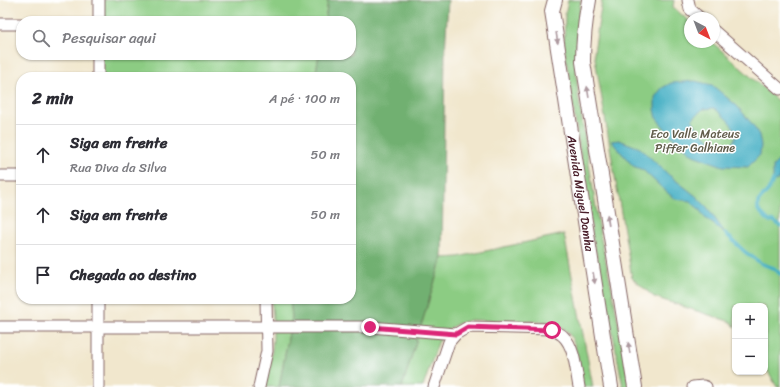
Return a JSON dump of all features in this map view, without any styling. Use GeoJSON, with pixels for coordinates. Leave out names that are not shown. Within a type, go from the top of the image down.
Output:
{"type":"FeatureCollection","features":[{"type":"Feature","properties":{"kind":"street"},"geometry":{"type":"LineString","coordinates":[[99,0],[99,16]]}},
{"type":"Feature","properties":{"kind":"street","name":"Avenida Miguel Damha"},"geometry":{"type":"LineString","coordinates":[[589,0],[583,38],[583,62],[635,387]]}},
{"type":"Feature","properties":{"kind":"street"},"geometry":{"type":"LineString","coordinates":[[688,0],[690,9],[693,12]]}},
{"type":"Feature","properties":{"kind":"street","name":"Avenida Miguel Damha"},"geometry":{"type":"LineString","coordinates":[[553,4],[611,387]]}},
{"type":"Feature","properties":{"kind":"street"},"geometry":{"type":"LineString","coordinates":[[0,24],[16,24]]}},
{"type":"Feature","properties":{"kind":"street"},"geometry":{"type":"LineString","coordinates":[[720,36],[778,84]]}},
{"type":"Feature","properties":{"kind":"street"},"geometry":{"type":"LineString","coordinates":[[98,60],[98,72]]}},
{"type":"Feature","properties":{"kind":"street"},"geometry":{"type":"LineString","coordinates":[[0,176],[16,176]]}},
{"type":"Feature","properties":{"kind":"street"},"geometry":{"type":"LineString","coordinates":[[98,304],[98,387]]}},
{"type":"Feature","properties":{"kind":"street"},"geometry":{"type":"LineString","coordinates":[[259,387],[267,351],[266,304]]}},
{"type":"Feature","properties":{"kind":"street"},"geometry":{"type":"LineString","coordinates":[[0,327],[370,327],[456,334]]}},
{"type":"Feature","properties":{"kind":"street"},"geometry":{"type":"LineString","coordinates":[[434,387],[449,342],[456,334],[468,327],[552,330],[563,336],[570,346],[579,387]]}},
{"type":"Feature","properties":{"kind":"street"},"geometry":{"type":"LineString","coordinates":[[693,387],[706,387]]}},
{"type":"Feature","properties":{"kind":"green space"},"geometry":{"type":"Polygon","coordinates":[[[102,0],[328,0],[326,16],[102,16],[102,0]]]}},
{"type":"Feature","properties":{"kind":"green space"},"geometry":{"type":"Polygon","coordinates":[[[328,0],[448,0],[445,54],[442,258],[402,387],[279,387],[292,317],[291,304],[356,304],[356,72],[316,72],[318,60],[356,60],[356,16],[326,16],[328,0]]]}},
{"type":"Feature","properties":{"kind":"green space"},"geometry":{"type":"Polygon","coordinates":[[[568,0],[581,0],[577,32],[576,65],[578,95],[601,239],[630,387],[623,387],[593,240],[564,45],[565,15],[568,0]]]}},
{"type":"Feature","properties":{"kind":"green space","name":"Eco Valle Mateus Piffer Galhiane"},"geometry":{"type":"Polygon","coordinates":[[[602,0],[674,0],[673,7],[684,17],[684,48],[719,48],[780,103],[780,387],[777,387],[768,371],[768,303],[732,303],[732,323],[654,297],[632,278],[594,52],[602,0]]]}},
{"type":"Feature","properties":{"kind":"green space"},"geometry":{"type":"Polygon","coordinates":[[[101,60],[318,60],[316,72],[101,72],[101,60]]]}},
{"type":"Feature","properties":{"kind":"green space"},"geometry":{"type":"Polygon","coordinates":[[[564,234],[593,387],[583,387],[575,346],[570,336],[563,328],[550,322],[471,320],[452,327],[441,338],[423,387],[402,387],[442,258],[458,257],[564,234]]]}},
{"type":"Feature","properties":{"kind":"green space"},"geometry":{"type":"Polygon","coordinates":[[[272,304],[291,304],[292,317],[279,387],[265,387],[273,339],[272,304]]]}},
{"type":"Feature","properties":{"kind":"water"},"geometry":{"type":"Polygon","coordinates":[[[695,81],[712,85],[737,106],[753,125],[759,135],[761,145],[760,155],[748,167],[723,166],[693,155],[673,138],[657,119],[655,97],[662,88],[671,83],[695,81]],[[714,108],[703,109],[692,119],[698,129],[711,141],[732,144],[737,134],[735,130],[724,116],[714,108]]]}},
{"type":"Feature","properties":{"kind":"water"},"geometry":{"type":"Polygon","coordinates":[[[619,140],[640,148],[669,175],[696,196],[707,207],[725,233],[705,218],[699,209],[690,201],[675,199],[643,170],[633,166],[611,141],[619,140]]]}},
{"type":"Feature","properties":{"kind":"water"},"geometry":{"type":"Polygon","coordinates":[[[780,159],[780,178],[776,181],[773,180],[773,166],[780,159]]]}},
{"type":"Feature","properties":{"kind":"waterway"},"geometry":{"type":"LineString","coordinates":[[773,180],[770,188],[758,202],[758,210],[769,221],[774,221],[780,226]]}},
{"type":"Feature","properties":{"kind":"waterway"},"geometry":{"type":"LineString","coordinates":[[725,233],[745,252],[762,264],[774,268],[780,274]]}},
{"type":"Feature","properties":{"kind":"route"},"geometry":{"type":"LineString","coordinates":[[370,327],[456,334],[468,327],[552,330]]}}]}
